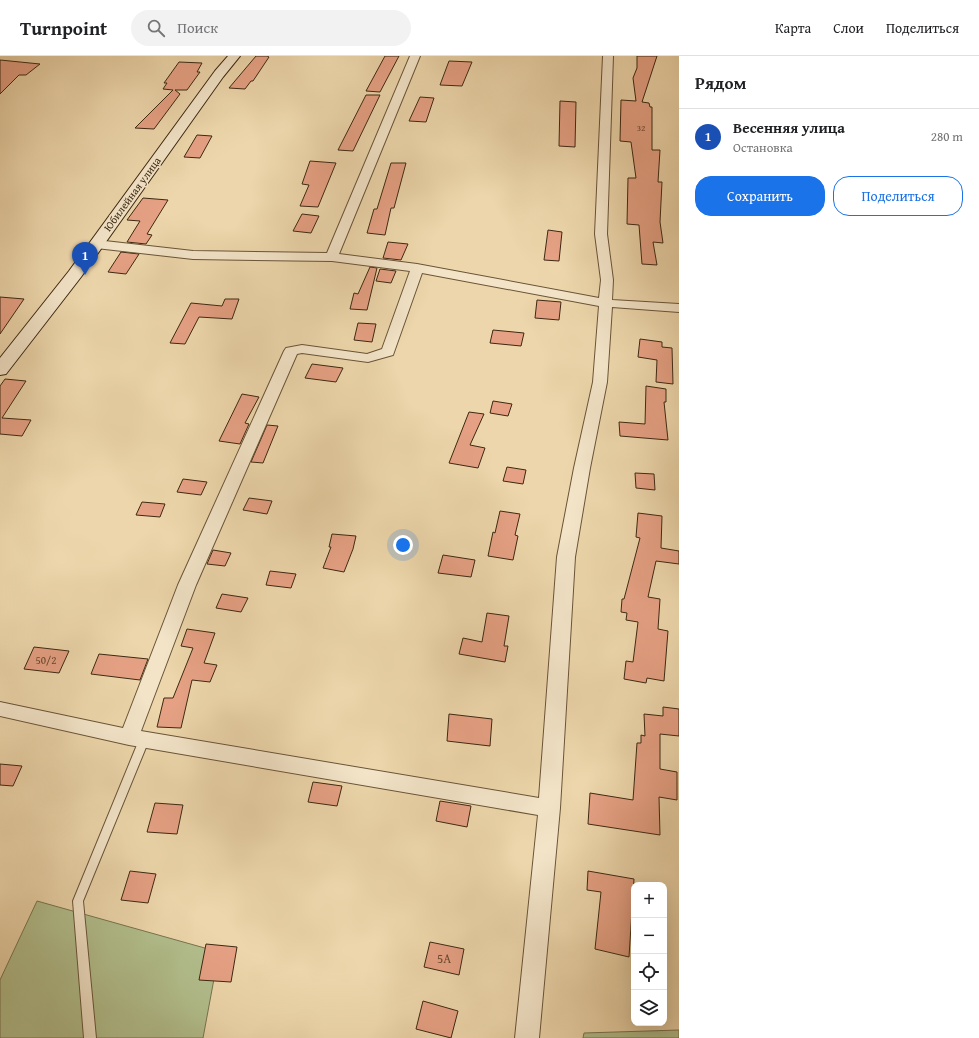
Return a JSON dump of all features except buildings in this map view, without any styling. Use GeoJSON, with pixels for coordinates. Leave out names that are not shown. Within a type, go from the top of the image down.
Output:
{"type":"FeatureCollection","features":[{"type":"Feature","properties":{"kind":"street","name":"Юбилейная улица"},"geometry":{"type":"LineString","coordinates":[[0,370],[96,244],[234,56]]}},
{"type":"Feature","properties":{"kind":"street"},"geometry":{"type":"LineString","coordinates":[[332,257],[415,56]]}},
{"type":"Feature","properties":{"kind":"street"},"geometry":{"type":"LineString","coordinates":[[528,1038],[549,808],[566,557],[582,468],[600,382],[607,280],[601,234],[608,56]]}},
{"type":"Feature","properties":{"kind":"street"},"geometry":{"type":"LineString","coordinates":[[96,244],[194,255],[332,257],[417,268],[606,303],[679,308]]}},
{"type":"Feature","properties":{"kind":"street"},"geometry":{"type":"LineString","coordinates":[[137,738],[187,585],[291,351],[302,349],[368,358],[388,352],[417,268]]}},
{"type":"Feature","properties":{"kind":"street"},"geometry":{"type":"LineString","coordinates":[[0,709],[137,738],[549,808]]}},
{"type":"Feature","properties":{"kind":"lane"},"geometry":{"type":"LineString","coordinates":[[90,1038],[78,901],[137,738]]}},
{"type":"Feature","properties":{"kind":"green space"},"geometry":{"type":"Polygon","coordinates":[[[37,901],[219,952],[203,1038],[0,1038],[0,980],[37,901]]]}},
{"type":"Feature","properties":{"kind":"green space"},"geometry":{"type":"Polygon","coordinates":[[[679,1030],[679,1038],[583,1038],[584,1033],[679,1030]]]}},
{"type":"Feature","properties":{"kind":"place","name":"Весенняя улица"},"geometry":{"type":"Point","coordinates":[85,275]}}]}
